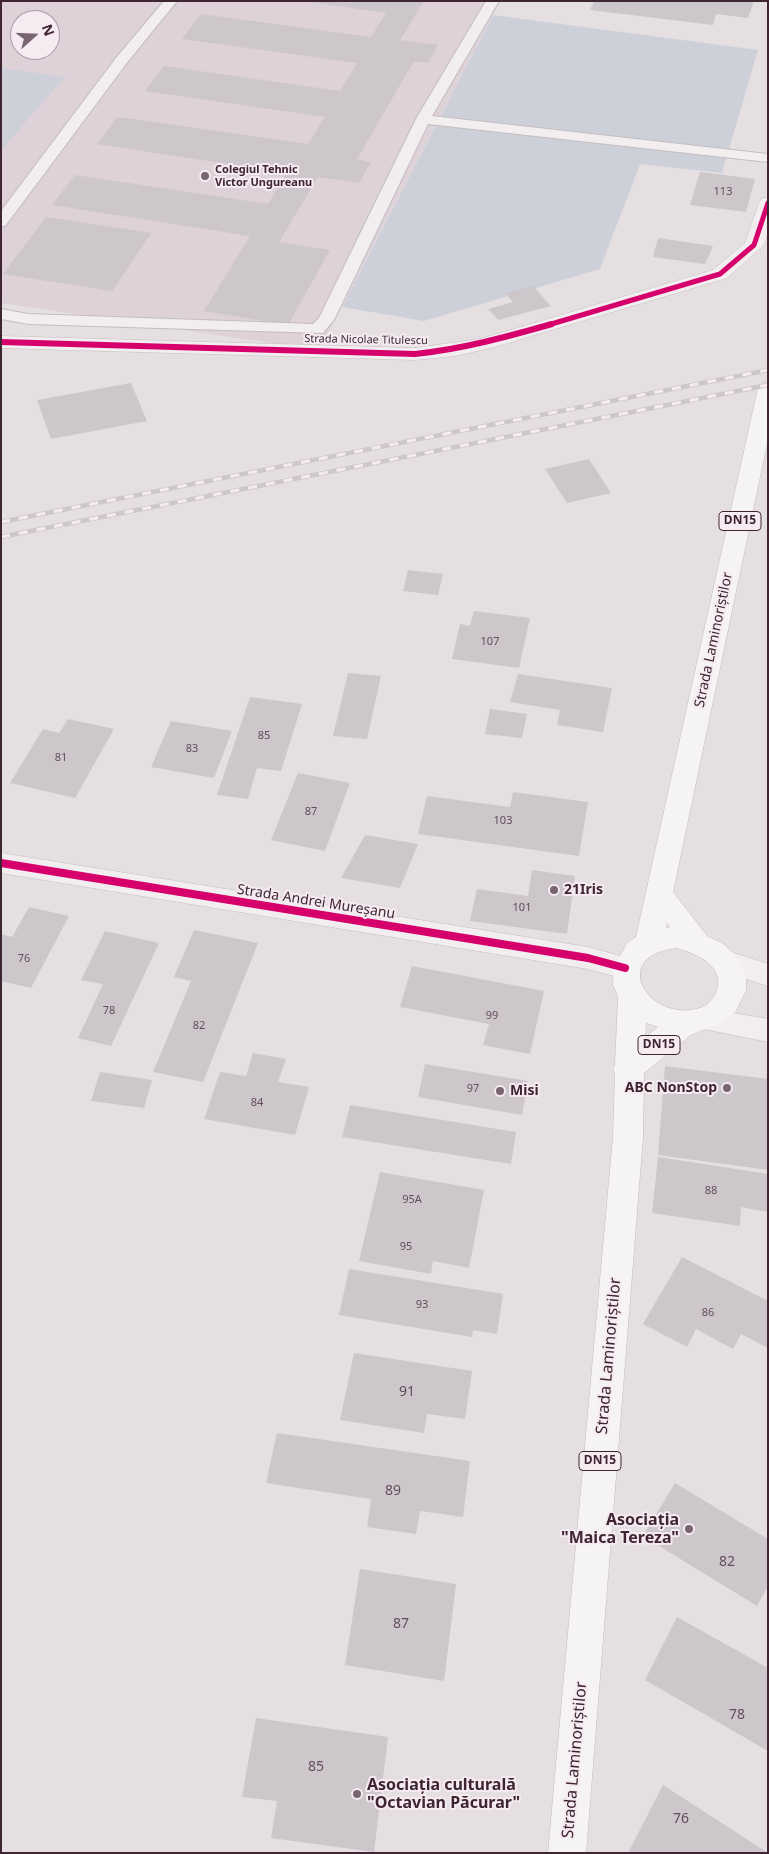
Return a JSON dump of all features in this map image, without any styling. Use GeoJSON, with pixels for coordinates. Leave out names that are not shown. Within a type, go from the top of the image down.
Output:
{"type":"FeatureCollection","features":[{"type":"Feature","properties":{"kind":"main road","name":"Strada Laminoriștilor"},"geometry":{"type":"LineString","coordinates":[[635,955],[659,893],[768,388]]}},
{"type":"Feature","properties":{"kind":"main road"},"geometry":{"type":"LineString","coordinates":[[659,893],[696,941]]}},
{"type":"Feature","properties":{"kind":"main road"},"geometry":{"type":"LineString","coordinates":[[678,938],[696,941],[712,949],[725,961],[732,975],[732,990],[728,1002],[718,1012],[697,1020],[672,1021],[656,1016],[642,1008],[632,997],[626,983],[635,955],[660,939],[678,938]]}},
{"type":"Feature","properties":{"kind":"main road","name":"Strada Laminoriștilor"},"geometry":{"type":"LineString","coordinates":[[567,1853],[628,1137],[628,1069],[632,997]]}},
{"type":"Feature","properties":{"kind":"main road","name":"DN15"},"geometry":{"type":"LineString","coordinates":[[628,1069],[697,1020]]}},
{"type":"Feature","properties":{"kind":"street","name":"Strada Nicolae Titulescu"},"geometry":{"type":"LineString","coordinates":[[1,342],[415,354],[456,350],[484,344],[720,274],[754,245],[768,203]]}},
{"type":"Feature","properties":{"kind":"street","name":"Strada Andrei Mureșanu"},"geometry":{"type":"LineString","coordinates":[[1,863],[588,958],[635,955]]}},
{"type":"Feature","properties":{"kind":"street"},"geometry":{"type":"LineString","coordinates":[[725,961],[768,975]]}},
{"type":"Feature","properties":{"kind":"street"},"geometry":{"type":"LineString","coordinates":[[697,1020],[768,1031]]}},
{"type":"Feature","properties":{"kind":"lane"},"geometry":{"type":"LineString","coordinates":[[1,222],[121,61],[171,1]]}},
{"type":"Feature","properties":{"kind":"lane"},"geometry":{"type":"LineString","coordinates":[[1,314],[28,319],[317,329],[326,320],[423,119],[493,1]]}},
{"type":"Feature","properties":{"kind":"lane"},"geometry":{"type":"LineString","coordinates":[[423,119],[768,158]]}},
{"type":"Feature","properties":{"kind":"shaded area","name":"Colegiul Tehnic Victor Ungureanu"},"geometry":{"type":"Polygon","coordinates":[[[1,1],[500,1],[319,350],[1,303],[1,1]]]}},
{"type":"Feature","properties":{"kind":"shaded area"},"geometry":{"type":"Polygon","coordinates":[[[493,15],[758,50],[722,173],[640,164],[600,269],[424,321],[342,307],[493,15]]]}},
{"type":"Feature","properties":{"kind":"shaded area"},"geometry":{"type":"Polygon","coordinates":[[[1,68],[65,77],[1,150],[1,68]]]}},
{"type":"Feature","properties":{"kind":"building","name":"Colegiul Tehnic Victor Ungureanu"},"geometry":{"type":"Polygon","coordinates":[[[304,1],[424,1],[400,40],[438,45],[428,63],[414,61],[357,159],[371,162],[359,183],[318,177],[279,242],[330,250],[288,325],[204,311],[250,236],[52,205],[75,175],[268,204],[287,173],[97,144],[118,117],[308,144],[325,117],[145,91],[164,66],[340,91],[357,63],[182,39],[201,14],[371,37],[386,13],[304,1]]]}},
{"type":"Feature","properties":{"kind":"building"},"geometry":{"type":"Polygon","coordinates":[[[594,1],[754,1],[748,18],[716,14],[713,25],[590,10],[594,1]]]}},
{"type":"Feature","properties":{"kind":"building"},"geometry":{"type":"Polygon","coordinates":[[[700,172],[755,179],[746,212],[690,205],[700,172]]]}},
{"type":"Feature","properties":{"kind":"building"},"geometry":{"type":"Polygon","coordinates":[[[46,217],[151,233],[112,291],[3,274],[46,217]]]}},
{"type":"Feature","properties":{"kind":"building"},"geometry":{"type":"Polygon","coordinates":[[[658,238],[713,246],[705,264],[653,257],[658,238]]]}},
{"type":"Feature","properties":{"kind":"building"},"geometry":{"type":"Polygon","coordinates":[[[533,286],[551,306],[498,320],[488,309],[513,302],[505,293],[533,286]]]}},
{"type":"Feature","properties":{"kind":"building"},"geometry":{"type":"Polygon","coordinates":[[[131,383],[147,421],[51,439],[37,400],[131,383]]]}},
{"type":"Feature","properties":{"kind":"building"},"geometry":{"type":"Polygon","coordinates":[[[589,459],[611,493],[567,503],[545,469],[589,459]]]}},
{"type":"Feature","properties":{"kind":"building"},"geometry":{"type":"Polygon","coordinates":[[[408,570],[443,574],[438,595],[403,591],[408,570]]]}},
{"type":"Feature","properties":{"kind":"building"},"geometry":{"type":"Polygon","coordinates":[[[474,611],[530,618],[519,668],[452,659],[460,624],[470,626],[474,611]]]}},
{"type":"Feature","properties":{"kind":"building"},"geometry":{"type":"Polygon","coordinates":[[[348,673],[381,676],[367,739],[333,736],[348,673]]]}},
{"type":"Feature","properties":{"kind":"building"},"geometry":{"type":"Polygon","coordinates":[[[518,674],[612,688],[603,732],[557,725],[560,710],[510,702],[518,674]]]}},
{"type":"Feature","properties":{"kind":"building"},"geometry":{"type":"Polygon","coordinates":[[[250,697],[302,704],[281,771],[257,768],[248,799],[217,795],[250,697]]]}},
{"type":"Feature","properties":{"kind":"building"},"geometry":{"type":"Polygon","coordinates":[[[490,709],[527,714],[522,738],[485,734],[490,709]]]}},
{"type":"Feature","properties":{"kind":"building"},"geometry":{"type":"Polygon","coordinates":[[[68,719],[114,729],[75,798],[10,783],[43,729],[59,733],[68,719]]]}},
{"type":"Feature","properties":{"kind":"building"},"geometry":{"type":"Polygon","coordinates":[[[171,721],[232,731],[214,778],[151,767],[171,721]]]}},
{"type":"Feature","properties":{"kind":"building"},"geometry":{"type":"Polygon","coordinates":[[[298,773],[350,783],[325,851],[271,840],[298,773]]]}},
{"type":"Feature","properties":{"kind":"building"},"geometry":{"type":"Polygon","coordinates":[[[513,792],[588,802],[579,856],[418,834],[427,796],[510,807],[513,792]]]}},
{"type":"Feature","properties":{"kind":"building"},"geometry":{"type":"Polygon","coordinates":[[[365,835],[418,844],[400,888],[341,878],[365,835]]]}},
{"type":"Feature","properties":{"kind":"building"},"geometry":{"type":"Polygon","coordinates":[[[532,870],[575,876],[567,934],[470,921],[477,889],[528,896],[532,870]]]}},
{"type":"Feature","properties":{"kind":"building"},"geometry":{"type":"Polygon","coordinates":[[[29,907],[69,916],[31,988],[1,981],[1,934],[12,937],[29,907]]]}},
{"type":"Feature","properties":{"kind":"building"},"geometry":{"type":"Polygon","coordinates":[[[194,930],[258,943],[203,1082],[153,1072],[191,981],[174,977],[194,930]]]}},
{"type":"Feature","properties":{"kind":"building"},"geometry":{"type":"Polygon","coordinates":[[[105,931],[159,943],[111,1046],[78,1038],[103,984],[81,980],[105,931]]]}},
{"type":"Feature","properties":{"kind":"building"},"geometry":{"type":"Polygon","coordinates":[[[412,966],[544,991],[530,1054],[483,1045],[489,1024],[400,1007],[412,966]]]}},
{"type":"Feature","properties":{"kind":"building"},"geometry":{"type":"Polygon","coordinates":[[[253,1053],[286,1059],[278,1082],[309,1087],[295,1135],[204,1119],[220,1072],[246,1076],[253,1053]]]}},
{"type":"Feature","properties":{"kind":"building"},"geometry":{"type":"Polygon","coordinates":[[[425,1064],[528,1081],[522,1115],[418,1097],[425,1064]]]}},
{"type":"Feature","properties":{"kind":"building"},"geometry":{"type":"Polygon","coordinates":[[[665,1066],[768,1079],[768,1170],[658,1155],[665,1066]]]}},
{"type":"Feature","properties":{"kind":"building"},"geometry":{"type":"Polygon","coordinates":[[[100,1072],[152,1080],[144,1108],[91,1101],[100,1072]]]}},
{"type":"Feature","properties":{"kind":"building"},"geometry":{"type":"Polygon","coordinates":[[[350,1105],[516,1132],[511,1164],[342,1137],[350,1105]]]}},
{"type":"Feature","properties":{"kind":"building"},"geometry":{"type":"Polygon","coordinates":[[[658,1157],[768,1174],[768,1212],[741,1207],[740,1226],[652,1213],[658,1157]]]}},
{"type":"Feature","properties":{"kind":"building"},"geometry":{"type":"Polygon","coordinates":[[[380,1172],[484,1190],[469,1268],[433,1261],[431,1274],[359,1261],[380,1172]]]}},
{"type":"Feature","properties":{"kind":"building"},"geometry":{"type":"Polygon","coordinates":[[[682,1257],[768,1301],[768,1348],[741,1334],[733,1349],[696,1329],[687,1347],[643,1324],[682,1257]]]}},
{"type":"Feature","properties":{"kind":"building"},"geometry":{"type":"Polygon","coordinates":[[[349,1269],[503,1294],[497,1334],[473,1330],[472,1337],[339,1315],[349,1269]]]}},
{"type":"Feature","properties":{"kind":"building"},"geometry":{"type":"Polygon","coordinates":[[[354,1353],[472,1371],[465,1419],[427,1414],[424,1433],[340,1420],[354,1353]]]}},
{"type":"Feature","properties":{"kind":"building"},"geometry":{"type":"Polygon","coordinates":[[[277,1433],[470,1461],[463,1517],[420,1511],[416,1534],[367,1527],[371,1499],[266,1483],[277,1433]]]}},
{"type":"Feature","properties":{"kind":"building"},"geometry":{"type":"Polygon","coordinates":[[[675,1483],[768,1539],[768,1586],[757,1606],[643,1536],[675,1483]]]}},
{"type":"Feature","properties":{"kind":"building"},"geometry":{"type":"Polygon","coordinates":[[[360,1569],[456,1584],[444,1681],[345,1665],[360,1569]]]}},
{"type":"Feature","properties":{"kind":"building"},"geometry":{"type":"Polygon","coordinates":[[[677,1617],[768,1668],[768,1751],[645,1680],[677,1617]]]}},
{"type":"Feature","properties":{"kind":"building"},"geometry":{"type":"Polygon","coordinates":[[[256,1718],[388,1737],[374,1852],[271,1838],[277,1801],[242,1797],[256,1718]]]}},
{"type":"Feature","properties":{"kind":"building"},"geometry":{"type":"Polygon","coordinates":[[[663,1785],[768,1853],[628,1853],[663,1785]]]}},
{"type":"Feature","properties":{"kind":"railway"},"geometry":{"type":"LineString","coordinates":[[1,522],[768,370]]}},
{"type":"Feature","properties":{"kind":"railway"},"geometry":{"type":"LineString","coordinates":[[1,537],[768,385]]}},
{"type":"Feature","properties":{"kind":"cycle path"},"geometry":{"type":"LineString","coordinates":[[1,342],[415,354],[455,350],[484,344],[720,274],[754,245],[768,203]]}},
{"type":"Feature","properties":{"kind":"cycle path"},"geometry":{"type":"LineString","coordinates":[[1,863],[588,958],[625,968]]}},
{"type":"Feature","properties":{"kind":"place","name":"Colegiul Tehnic Victor Ungureanu"},"geometry":{"type":"Point","coordinates":[205,176]}},
{"type":"Feature","properties":{"kind":"place","name":"21Iris"},"geometry":{"type":"Point","coordinates":[554,890]}},
{"type":"Feature","properties":{"kind":"place","name":"ABC NonStop"},"geometry":{"type":"Point","coordinates":[727,1088]}},
{"type":"Feature","properties":{"kind":"place","name":"Misi"},"geometry":{"type":"Point","coordinates":[500,1091]}},
{"type":"Feature","properties":{"kind":"place","name":"Asociația \"Maica Tereza\""},"geometry":{"type":"Point","coordinates":[689,1529]}},
{"type":"Feature","properties":{"kind":"place","name":"Asociația culturală \"Octavian Păcurar\""},"geometry":{"type":"Point","coordinates":[357,1794]}}]}
